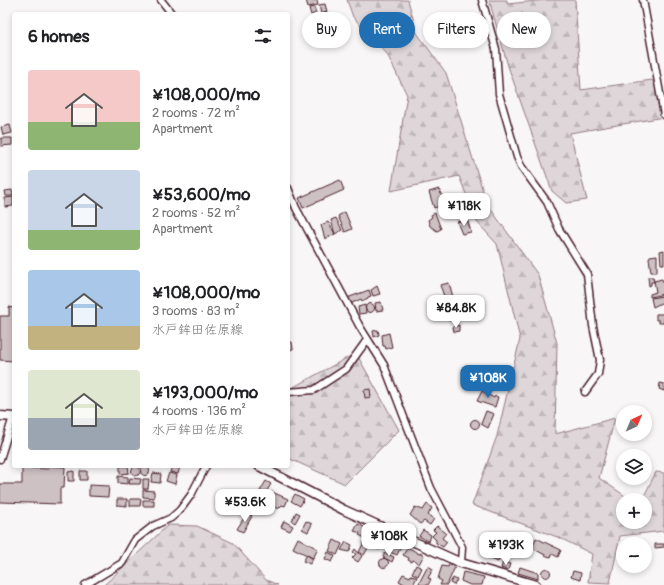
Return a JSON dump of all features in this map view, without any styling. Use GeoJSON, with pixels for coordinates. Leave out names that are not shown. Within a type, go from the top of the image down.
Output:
{"type":"FeatureCollection","features":[{"type":"Feature","properties":{"kind":"main road"},"geometry":{"type":"LineString","coordinates":[[0,416],[12,417]]}},
{"type":"Feature","properties":{"kind":"main road"},"geometry":{"type":"LineString","coordinates":[[263,468],[344,510],[461,562],[536,585]]}},
{"type":"Feature","properties":{"kind":"street"},"geometry":{"type":"LineString","coordinates":[[161,0],[170,12]]}},
{"type":"Feature","properties":{"kind":"street"},"geometry":{"type":"LineString","coordinates":[[166,6],[170,0]]}},
{"type":"Feature","properties":{"kind":"street"},"geometry":{"type":"LineString","coordinates":[[482,0],[496,49],[499,94],[521,166],[547,202],[559,229],[586,274],[593,326],[600,360],[598,374],[585,392]]}},
{"type":"Feature","properties":{"kind":"street"},"geometry":{"type":"LineString","coordinates":[[643,0],[664,115]]}},
{"type":"Feature","properties":{"kind":"street"},"geometry":{"type":"LineString","coordinates":[[290,193],[296,208],[367,340],[384,365],[431,488],[462,547],[461,562]]}},
{"type":"Feature","properties":{"kind":"street"},"geometry":{"type":"LineString","coordinates":[[290,392],[314,390],[346,369],[367,340]]}},
{"type":"Feature","properties":{"kind":"street"},"geometry":{"type":"LineString","coordinates":[[0,459],[12,420]]}},
{"type":"Feature","properties":{"kind":"street"},"geometry":{"type":"LineString","coordinates":[[84,585],[122,563],[135,540],[153,526],[172,518],[191,495],[205,468]]}},
{"type":"Feature","properties":{"kind":"green space"},"geometry":{"type":"Polygon","coordinates":[[[347,0],[408,0],[411,12],[359,12],[359,24],[353,17],[347,0]]]}},
{"type":"Feature","properties":{"kind":"green space"},"geometry":{"type":"Polygon","coordinates":[[[489,0],[507,0],[507,4],[546,0],[575,0],[581,90],[652,80],[664,100],[664,117],[570,133],[587,200],[566,203],[552,191],[503,48],[551,48],[551,12],[497,12],[497,28],[489,0]]]}},
{"type":"Feature","properties":{"kind":"green space"},"geometry":{"type":"Polygon","coordinates":[[[415,26],[417,33],[423,41],[423,48],[428,48],[446,73],[487,204],[538,275],[557,343],[555,434],[615,418],[599,478],[621,493],[616,493],[616,529],[652,529],[652,493],[646,493],[650,485],[652,485],[652,480],[656,472],[664,473],[664,531],[616,537],[616,555],[610,583],[588,582],[592,554],[560,538],[472,505],[497,436],[520,339],[497,244],[477,222],[459,176],[391,191],[407,95],[387,54],[381,48],[415,48],[415,26]]]}},
{"type":"Feature","properties":{"kind":"green space"},"geometry":{"type":"Polygon","coordinates":[[[356,353],[399,430],[345,484],[290,459],[290,389],[356,353]]]}},
{"type":"Feature","properties":{"kind":"green space"},"geometry":{"type":"Polygon","coordinates":[[[168,525],[197,526],[233,543],[266,580],[278,585],[104,585],[168,525]]]}},
{"type":"Feature","properties":{"kind":"building"},"geometry":{"type":"Polygon","coordinates":[[[306,0],[317,0],[318,5],[308,7],[306,0]]]}},
{"type":"Feature","properties":{"kind":"building"},"geometry":{"type":"Polygon","coordinates":[[[325,4],[327,12],[321,12],[319,5],[325,4]]]}},
{"type":"Feature","properties":{"kind":"building"},"geometry":{"type":"Polygon","coordinates":[[[314,7],[316,12],[310,12],[309,8],[314,7]]]}},
{"type":"Feature","properties":{"kind":"building"},"geometry":{"type":"Polygon","coordinates":[[[10,125],[12,133],[3,135],[1,127],[10,125]]]}},
{"type":"Feature","properties":{"kind":"building"},"geometry":{"type":"Polygon","coordinates":[[[1,138],[12,138],[12,145],[1,146],[1,138]]]}},
{"type":"Feature","properties":{"kind":"building"},"geometry":{"type":"Polygon","coordinates":[[[340,180],[344,190],[303,208],[299,198],[340,180]]]}},
{"type":"Feature","properties":{"kind":"building"},"geometry":{"type":"Polygon","coordinates":[[[439,189],[445,204],[434,208],[429,192],[439,189]]]}},
{"type":"Feature","properties":{"kind":"building"},"geometry":{"type":"Polygon","coordinates":[[[12,190],[12,196],[6,196],[5,191],[12,190]]]}},
{"type":"Feature","properties":{"kind":"building"},"geometry":{"type":"Polygon","coordinates":[[[12,197],[12,206],[5,207],[5,198],[12,197]]]}},
{"type":"Feature","properties":{"kind":"building"},"geometry":{"type":"Polygon","coordinates":[[[345,212],[352,229],[345,232],[338,216],[345,212]]]}},
{"type":"Feature","properties":{"kind":"building"},"geometry":{"type":"Polygon","coordinates":[[[435,213],[441,229],[437,231],[430,226],[428,220],[432,217],[431,215],[435,213]]]}},
{"type":"Feature","properties":{"kind":"building"},"geometry":{"type":"Polygon","coordinates":[[[336,218],[342,230],[335,234],[331,220],[336,218]]]}},
{"type":"Feature","properties":{"kind":"building"},"geometry":{"type":"Polygon","coordinates":[[[467,219],[471,232],[462,234],[457,222],[467,219]]]}},
{"type":"Feature","properties":{"kind":"building"},"geometry":{"type":"Polygon","coordinates":[[[328,222],[335,234],[325,239],[321,225],[328,222]]]}},
{"type":"Feature","properties":{"kind":"building"},"geometry":{"type":"Polygon","coordinates":[[[664,250],[664,264],[661,264],[660,251],[664,250]]]}},
{"type":"Feature","properties":{"kind":"building"},"geometry":{"type":"Polygon","coordinates":[[[657,255],[657,272],[651,272],[649,258],[650,256],[657,255]]]}},
{"type":"Feature","properties":{"kind":"building"},"geometry":{"type":"Polygon","coordinates":[[[648,277],[653,277],[654,282],[651,282],[651,285],[649,286],[648,277]]]}},
{"type":"Feature","properties":{"kind":"building"},"geometry":{"type":"Polygon","coordinates":[[[662,279],[664,284],[664,294],[650,297],[650,294],[656,292],[654,281],[662,279]]]}},
{"type":"Feature","properties":{"kind":"building"},"geometry":{"type":"Polygon","coordinates":[[[449,283],[453,297],[445,299],[440,285],[449,283]]]}},
{"type":"Feature","properties":{"kind":"building"},"geometry":{"type":"Polygon","coordinates":[[[377,286],[380,294],[373,296],[371,290],[377,286]]]}},
{"type":"Feature","properties":{"kind":"building"},"geometry":{"type":"Polygon","coordinates":[[[369,290],[371,296],[362,301],[361,299],[350,304],[347,298],[369,290]]]}},
{"type":"Feature","properties":{"kind":"building"},"geometry":{"type":"Polygon","coordinates":[[[662,296],[663,302],[653,307],[651,298],[662,296]]]}},
{"type":"Feature","properties":{"kind":"building"},"geometry":{"type":"Polygon","coordinates":[[[381,302],[383,310],[376,311],[375,303],[381,302]]]}},
{"type":"Feature","properties":{"kind":"building"},"geometry":{"type":"Polygon","coordinates":[[[368,304],[372,304],[374,308],[372,312],[368,312],[366,310],[366,306],[368,304]]]}},
{"type":"Feature","properties":{"kind":"building"},"geometry":{"type":"Polygon","coordinates":[[[365,305],[366,313],[359,314],[358,307],[365,305]]]}},
{"type":"Feature","properties":{"kind":"building"},"geometry":{"type":"Polygon","coordinates":[[[9,307],[12,308],[12,361],[0,360],[0,316],[9,316],[9,307]]]}},
{"type":"Feature","properties":{"kind":"building"},"geometry":{"type":"Polygon","coordinates":[[[455,307],[457,317],[449,321],[446,308],[455,307]]]}},
{"type":"Feature","properties":{"kind":"building"},"geometry":{"type":"Polygon","coordinates":[[[656,314],[664,314],[664,323],[659,323],[659,320],[656,320],[656,314]]]}},
{"type":"Feature","properties":{"kind":"building"},"geometry":{"type":"Polygon","coordinates":[[[459,325],[459,331],[454,332],[453,327],[459,325]]]}},
{"type":"Feature","properties":{"kind":"building"},"geometry":{"type":"Polygon","coordinates":[[[378,330],[379,335],[374,337],[373,331],[378,330]]]}},
{"type":"Feature","properties":{"kind":"building"},"geometry":{"type":"Polygon","coordinates":[[[389,333],[392,347],[386,349],[385,346],[383,346],[382,335],[389,333]]]}},
{"type":"Feature","properties":{"kind":"building"},"geometry":{"type":"Polygon","coordinates":[[[290,342],[292,342],[293,349],[290,350],[290,342]]]}},
{"type":"Feature","properties":{"kind":"building"},"geometry":{"type":"Polygon","coordinates":[[[660,383],[664,384],[664,391],[659,389],[660,383]]]}},
{"type":"Feature","properties":{"kind":"building"},"geometry":{"type":"Polygon","coordinates":[[[370,389],[371,397],[365,398],[364,390],[370,389]]]}},
{"type":"Feature","properties":{"kind":"building"},"geometry":{"type":"Polygon","coordinates":[[[482,391],[494,398],[495,396],[498,397],[495,407],[477,401],[482,391]]]}},
{"type":"Feature","properties":{"kind":"building"},"geometry":{"type":"Polygon","coordinates":[[[486,411],[494,414],[488,428],[481,424],[486,411]]]}},
{"type":"Feature","properties":{"kind":"building"},"geometry":{"type":"Polygon","coordinates":[[[473,420],[477,420],[479,424],[477,428],[473,428],[471,426],[471,422],[473,420]]]}},
{"type":"Feature","properties":{"kind":"building"},"geometry":{"type":"Polygon","coordinates":[[[22,468],[65,468],[64,488],[60,488],[60,504],[0,502],[0,484],[22,484],[22,468]]]}},
{"type":"Feature","properties":{"kind":"building"},"geometry":{"type":"Polygon","coordinates":[[[120,468],[128,468],[129,473],[120,474],[120,468]]]}},
{"type":"Feature","properties":{"kind":"building"},"geometry":{"type":"Polygon","coordinates":[[[133,468],[140,469],[140,473],[138,475],[134,475],[132,473],[133,468]]]}},
{"type":"Feature","properties":{"kind":"building"},"geometry":{"type":"Polygon","coordinates":[[[142,468],[149,469],[149,473],[147,475],[143,475],[141,473],[142,468]]]}},
{"type":"Feature","properties":{"kind":"building"},"geometry":{"type":"Polygon","coordinates":[[[171,468],[180,468],[178,474],[170,472],[171,468]]]}},
{"type":"Feature","properties":{"kind":"building"},"geometry":{"type":"Polygon","coordinates":[[[74,471],[74,481],[68,481],[68,472],[74,471]]]}},
{"type":"Feature","properties":{"kind":"building"},"geometry":{"type":"Polygon","coordinates":[[[80,471],[87,471],[87,480],[80,480],[80,471]]]}},
{"type":"Feature","properties":{"kind":"building"},"geometry":{"type":"Polygon","coordinates":[[[153,473],[161,474],[160,483],[151,482],[153,473]]]}},
{"type":"Feature","properties":{"kind":"building"},"geometry":{"type":"Polygon","coordinates":[[[169,473],[177,475],[175,484],[166,481],[169,473]]]}},
{"type":"Feature","properties":{"kind":"building"},"geometry":{"type":"Polygon","coordinates":[[[118,476],[128,477],[128,484],[118,483],[118,476]]]}},
{"type":"Feature","properties":{"kind":"building"},"geometry":{"type":"Polygon","coordinates":[[[130,478],[141,479],[140,484],[129,484],[130,478]]]}},
{"type":"Feature","properties":{"kind":"building"},"geometry":{"type":"Polygon","coordinates":[[[143,479],[149,479],[148,489],[143,489],[143,479]]]}},
{"type":"Feature","properties":{"kind":"building"},"geometry":{"type":"Polygon","coordinates":[[[266,481],[271,484],[265,494],[260,491],[266,481]]]}},
{"type":"Feature","properties":{"kind":"building"},"geometry":{"type":"Polygon","coordinates":[[[89,485],[109,486],[108,497],[89,496],[89,485]]]}},
{"type":"Feature","properties":{"kind":"building"},"geometry":{"type":"Polygon","coordinates":[[[143,490],[154,491],[154,498],[143,497],[143,490]]]}},
{"type":"Feature","properties":{"kind":"building"},"geometry":{"type":"Polygon","coordinates":[[[260,492],[265,495],[255,511],[250,508],[260,492]]]}},
{"type":"Feature","properties":{"kind":"building"},"geometry":{"type":"Polygon","coordinates":[[[272,492],[288,499],[285,506],[282,505],[278,509],[267,502],[272,492]]]}},
{"type":"Feature","properties":{"kind":"building"},"geometry":{"type":"Polygon","coordinates":[[[295,494],[304,499],[300,506],[291,501],[295,494]]]}},
{"type":"Feature","properties":{"kind":"building"},"geometry":{"type":"Polygon","coordinates":[[[117,499],[127,499],[127,506],[117,505],[117,499]]]}},
{"type":"Feature","properties":{"kind":"building"},"geometry":{"type":"Polygon","coordinates":[[[130,499],[141,499],[140,506],[130,506],[130,499]]]}},
{"type":"Feature","properties":{"kind":"building"},"geometry":{"type":"Polygon","coordinates":[[[143,500],[154,500],[154,506],[143,506],[143,500]]]}},
{"type":"Feature","properties":{"kind":"building"},"geometry":{"type":"Polygon","coordinates":[[[427,504],[432,508],[428,515],[434,519],[430,525],[424,521],[420,524],[410,515],[415,507],[423,510],[427,504]]]}},
{"type":"Feature","properties":{"kind":"building"},"geometry":{"type":"Polygon","coordinates":[[[296,512],[300,514],[295,523],[292,521],[296,512]]]}},
{"type":"Feature","properties":{"kind":"building"},"geometry":{"type":"Polygon","coordinates":[[[247,513],[252,516],[243,532],[237,529],[247,513]]]}},
{"type":"Feature","properties":{"kind":"building"},"geometry":{"type":"Polygon","coordinates":[[[284,521],[293,526],[290,531],[281,527],[284,521]]]}},
{"type":"Feature","properties":{"kind":"building"},"geometry":{"type":"Polygon","coordinates":[[[306,521],[312,524],[308,532],[302,529],[306,521]]]}},
{"type":"Feature","properties":{"kind":"building"},"geometry":{"type":"Polygon","coordinates":[[[358,524],[372,531],[371,537],[367,539],[359,535],[360,533],[354,531],[358,524]]]}},
{"type":"Feature","properties":{"kind":"building"},"geometry":{"type":"Polygon","coordinates":[[[437,526],[446,533],[442,538],[447,542],[443,547],[436,543],[436,540],[432,536],[436,532],[433,530],[437,526]]]}},
{"type":"Feature","properties":{"kind":"building"},"geometry":{"type":"Polygon","coordinates":[[[423,530],[431,535],[429,542],[419,536],[423,530]]]}},
{"type":"Feature","properties":{"kind":"building"},"geometry":{"type":"Polygon","coordinates":[[[378,536],[385,541],[379,550],[372,545],[378,536]]]}},
{"type":"Feature","properties":{"kind":"building"},"geometry":{"type":"Polygon","coordinates":[[[298,538],[318,549],[313,558],[293,548],[298,538]]]}},
{"type":"Feature","properties":{"kind":"building"},"geometry":{"type":"Polygon","coordinates":[[[536,538],[561,550],[558,557],[552,554],[551,557],[547,556],[532,548],[536,538]]]}},
{"type":"Feature","properties":{"kind":"building"},"geometry":{"type":"Polygon","coordinates":[[[334,540],[342,544],[337,555],[329,551],[334,540]]]}},
{"type":"Feature","properties":{"kind":"building"},"geometry":{"type":"Polygon","coordinates":[[[365,540],[371,543],[364,555],[359,552],[365,540]]]}},
{"type":"Feature","properties":{"kind":"building"},"geometry":{"type":"Polygon","coordinates":[[[396,540],[403,542],[397,555],[390,552],[396,540]]]}},
{"type":"Feature","properties":{"kind":"building"},"geometry":{"type":"Polygon","coordinates":[[[504,541],[521,547],[518,554],[501,549],[504,541]]]}},
{"type":"Feature","properties":{"kind":"building"},"geometry":{"type":"Polygon","coordinates":[[[346,542],[352,545],[349,552],[341,550],[346,542]]]}},
{"type":"Feature","properties":{"kind":"building"},"geometry":{"type":"Polygon","coordinates":[[[655,544],[664,544],[664,547],[655,548],[655,544]]]}},
{"type":"Feature","properties":{"kind":"building"},"geometry":{"type":"Polygon","coordinates":[[[408,547],[419,554],[421,553],[421,555],[424,555],[419,564],[413,560],[412,562],[408,560],[409,558],[403,555],[408,547]]]}},
{"type":"Feature","properties":{"kind":"building"},"geometry":{"type":"Polygon","coordinates":[[[355,549],[362,556],[358,562],[352,558],[356,554],[353,552],[355,549]]]}},
{"type":"Feature","properties":{"kind":"building"},"geometry":{"type":"Polygon","coordinates":[[[494,551],[501,553],[498,562],[491,559],[494,551]]]}},
{"type":"Feature","properties":{"kind":"building"},"geometry":{"type":"Polygon","coordinates":[[[328,552],[335,556],[332,562],[325,559],[328,552]]]}},
{"type":"Feature","properties":{"kind":"building"},"geometry":{"type":"Polygon","coordinates":[[[385,553],[394,557],[392,562],[383,557],[385,553]]]}},
{"type":"Feature","properties":{"kind":"building"},"geometry":{"type":"Polygon","coordinates":[[[307,555],[313,559],[310,564],[303,561],[307,555]]]}},
{"type":"Feature","properties":{"kind":"building"},"geometry":{"type":"Polygon","coordinates":[[[384,558],[389,563],[384,568],[379,563],[384,558]]]}},
{"type":"Feature","properties":{"kind":"building"},"geometry":{"type":"Polygon","coordinates":[[[503,562],[510,564],[508,570],[501,568],[503,562]]]}},
{"type":"Feature","properties":{"kind":"building"},"geometry":{"type":"Polygon","coordinates":[[[449,564],[455,567],[447,585],[440,585],[442,581],[438,579],[442,566],[448,567],[449,564]]]}},
{"type":"Feature","properties":{"kind":"building"},"geometry":{"type":"Polygon","coordinates":[[[416,565],[422,568],[418,576],[412,573],[416,565]]]}},
{"type":"Feature","properties":{"kind":"building"},"geometry":{"type":"Polygon","coordinates":[[[428,566],[433,569],[428,578],[431,579],[428,585],[418,585],[428,566]]]}},
{"type":"Feature","properties":{"kind":"building"},"geometry":{"type":"Polygon","coordinates":[[[520,567],[538,573],[538,579],[518,573],[520,567]]]}},
{"type":"Feature","properties":{"kind":"building"},"geometry":{"type":"Polygon","coordinates":[[[544,569],[548,569],[550,573],[548,577],[544,577],[542,575],[542,571],[544,569]]]}},
{"type":"Feature","properties":{"kind":"building"},"geometry":{"type":"Polygon","coordinates":[[[573,571],[581,573],[580,580],[571,577],[573,571]]]}},
{"type":"Feature","properties":{"kind":"building"},"geometry":{"type":"Polygon","coordinates":[[[463,572],[484,577],[482,585],[470,585],[461,581],[463,572]]]}},
{"type":"Feature","properties":{"kind":"building"},"geometry":{"type":"Polygon","coordinates":[[[403,574],[410,577],[411,575],[417,577],[413,585],[406,585],[399,581],[403,574]]]}},
{"type":"Feature","properties":{"kind":"building"},"geometry":{"type":"Polygon","coordinates":[[[453,578],[457,580],[454,585],[450,583],[453,578]]]}}]}
